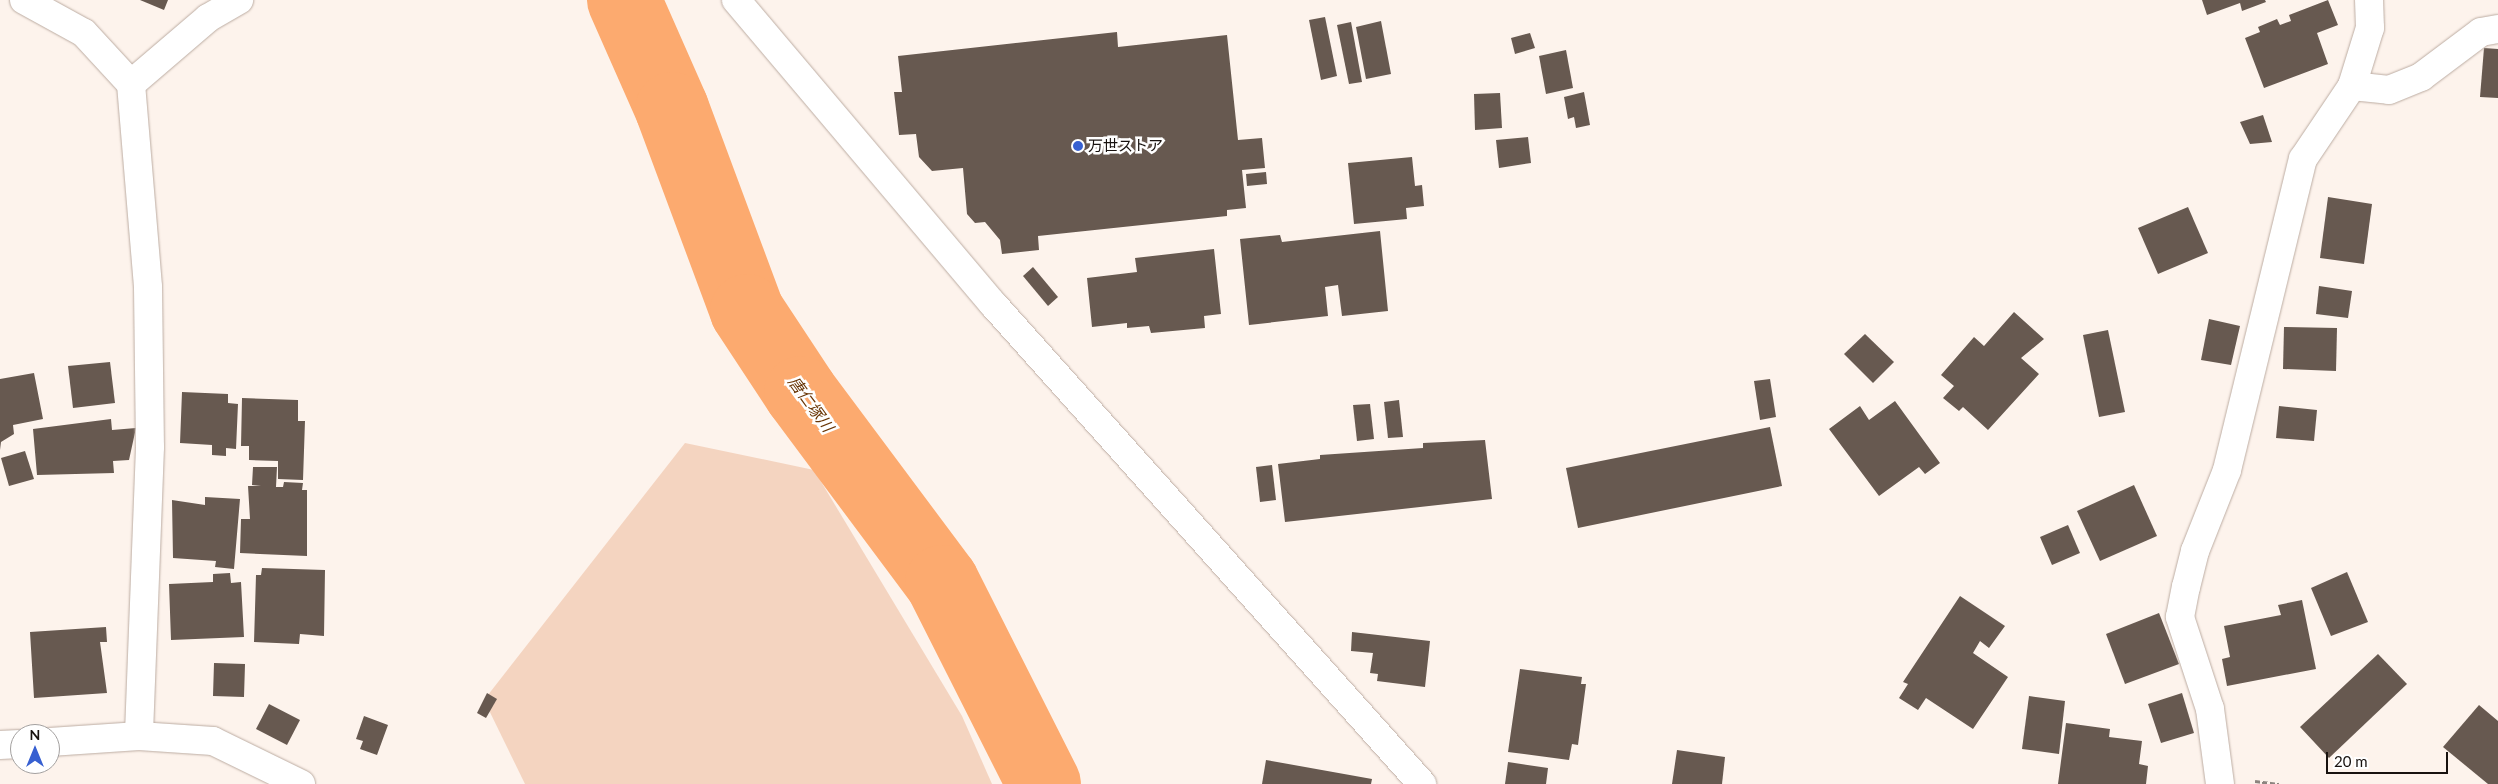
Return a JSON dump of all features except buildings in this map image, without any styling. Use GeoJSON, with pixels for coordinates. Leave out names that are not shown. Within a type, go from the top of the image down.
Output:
{"type":"FeatureCollection","features":[{"type":"Feature","properties":{"kind":"street"},"geometry":{"type":"LineString","coordinates":[[24,0],[84,33],[130,84],[148,287],[150,447],[139,736]]}},
{"type":"Feature","properties":{"kind":"street"},"geometry":{"type":"LineString","coordinates":[[130,84],[208,18],[239,0]]}},
{"type":"Feature","properties":{"kind":"street"},"geometry":{"type":"LineString","coordinates":[[736,0],[993,304],[1422,784]]}},
{"type":"Feature","properties":{"kind":"street"},"geometry":{"type":"LineString","coordinates":[[2220,784],[2210,709],[2180,617],[2195,550],[2227,470],[2303,159],[2352,86],[2370,28],[2369,0]]}},
{"type":"Feature","properties":{"kind":"street"},"geometry":{"type":"LineString","coordinates":[[2352,86],[2389,90],[2421,77],[2482,32],[2498,29]]}},
{"type":"Feature","properties":{"kind":"street"},"geometry":{"type":"LineString","coordinates":[[60,741],[139,736],[214,741],[301,784]]}},
{"type":"Feature","properties":{"kind":"shaded area"},"geometry":{"type":"Polygon","coordinates":[[[685,443],[814,470],[962,716],[992,784],[525,784],[484,700],[685,443]]]}},
{"type":"Feature","properties":{"kind":"waterway","name":"唐仁塚川"},"geometry":{"type":"LineString","coordinates":[[624,0],[672,109],[747,311],[801,393],[942,582],[1044,784]]}},
{"type":"Feature","properties":{"kind":"place","name":"万世ストア"},"geometry":{"type":"Point","coordinates":[1078,146]}}]}
